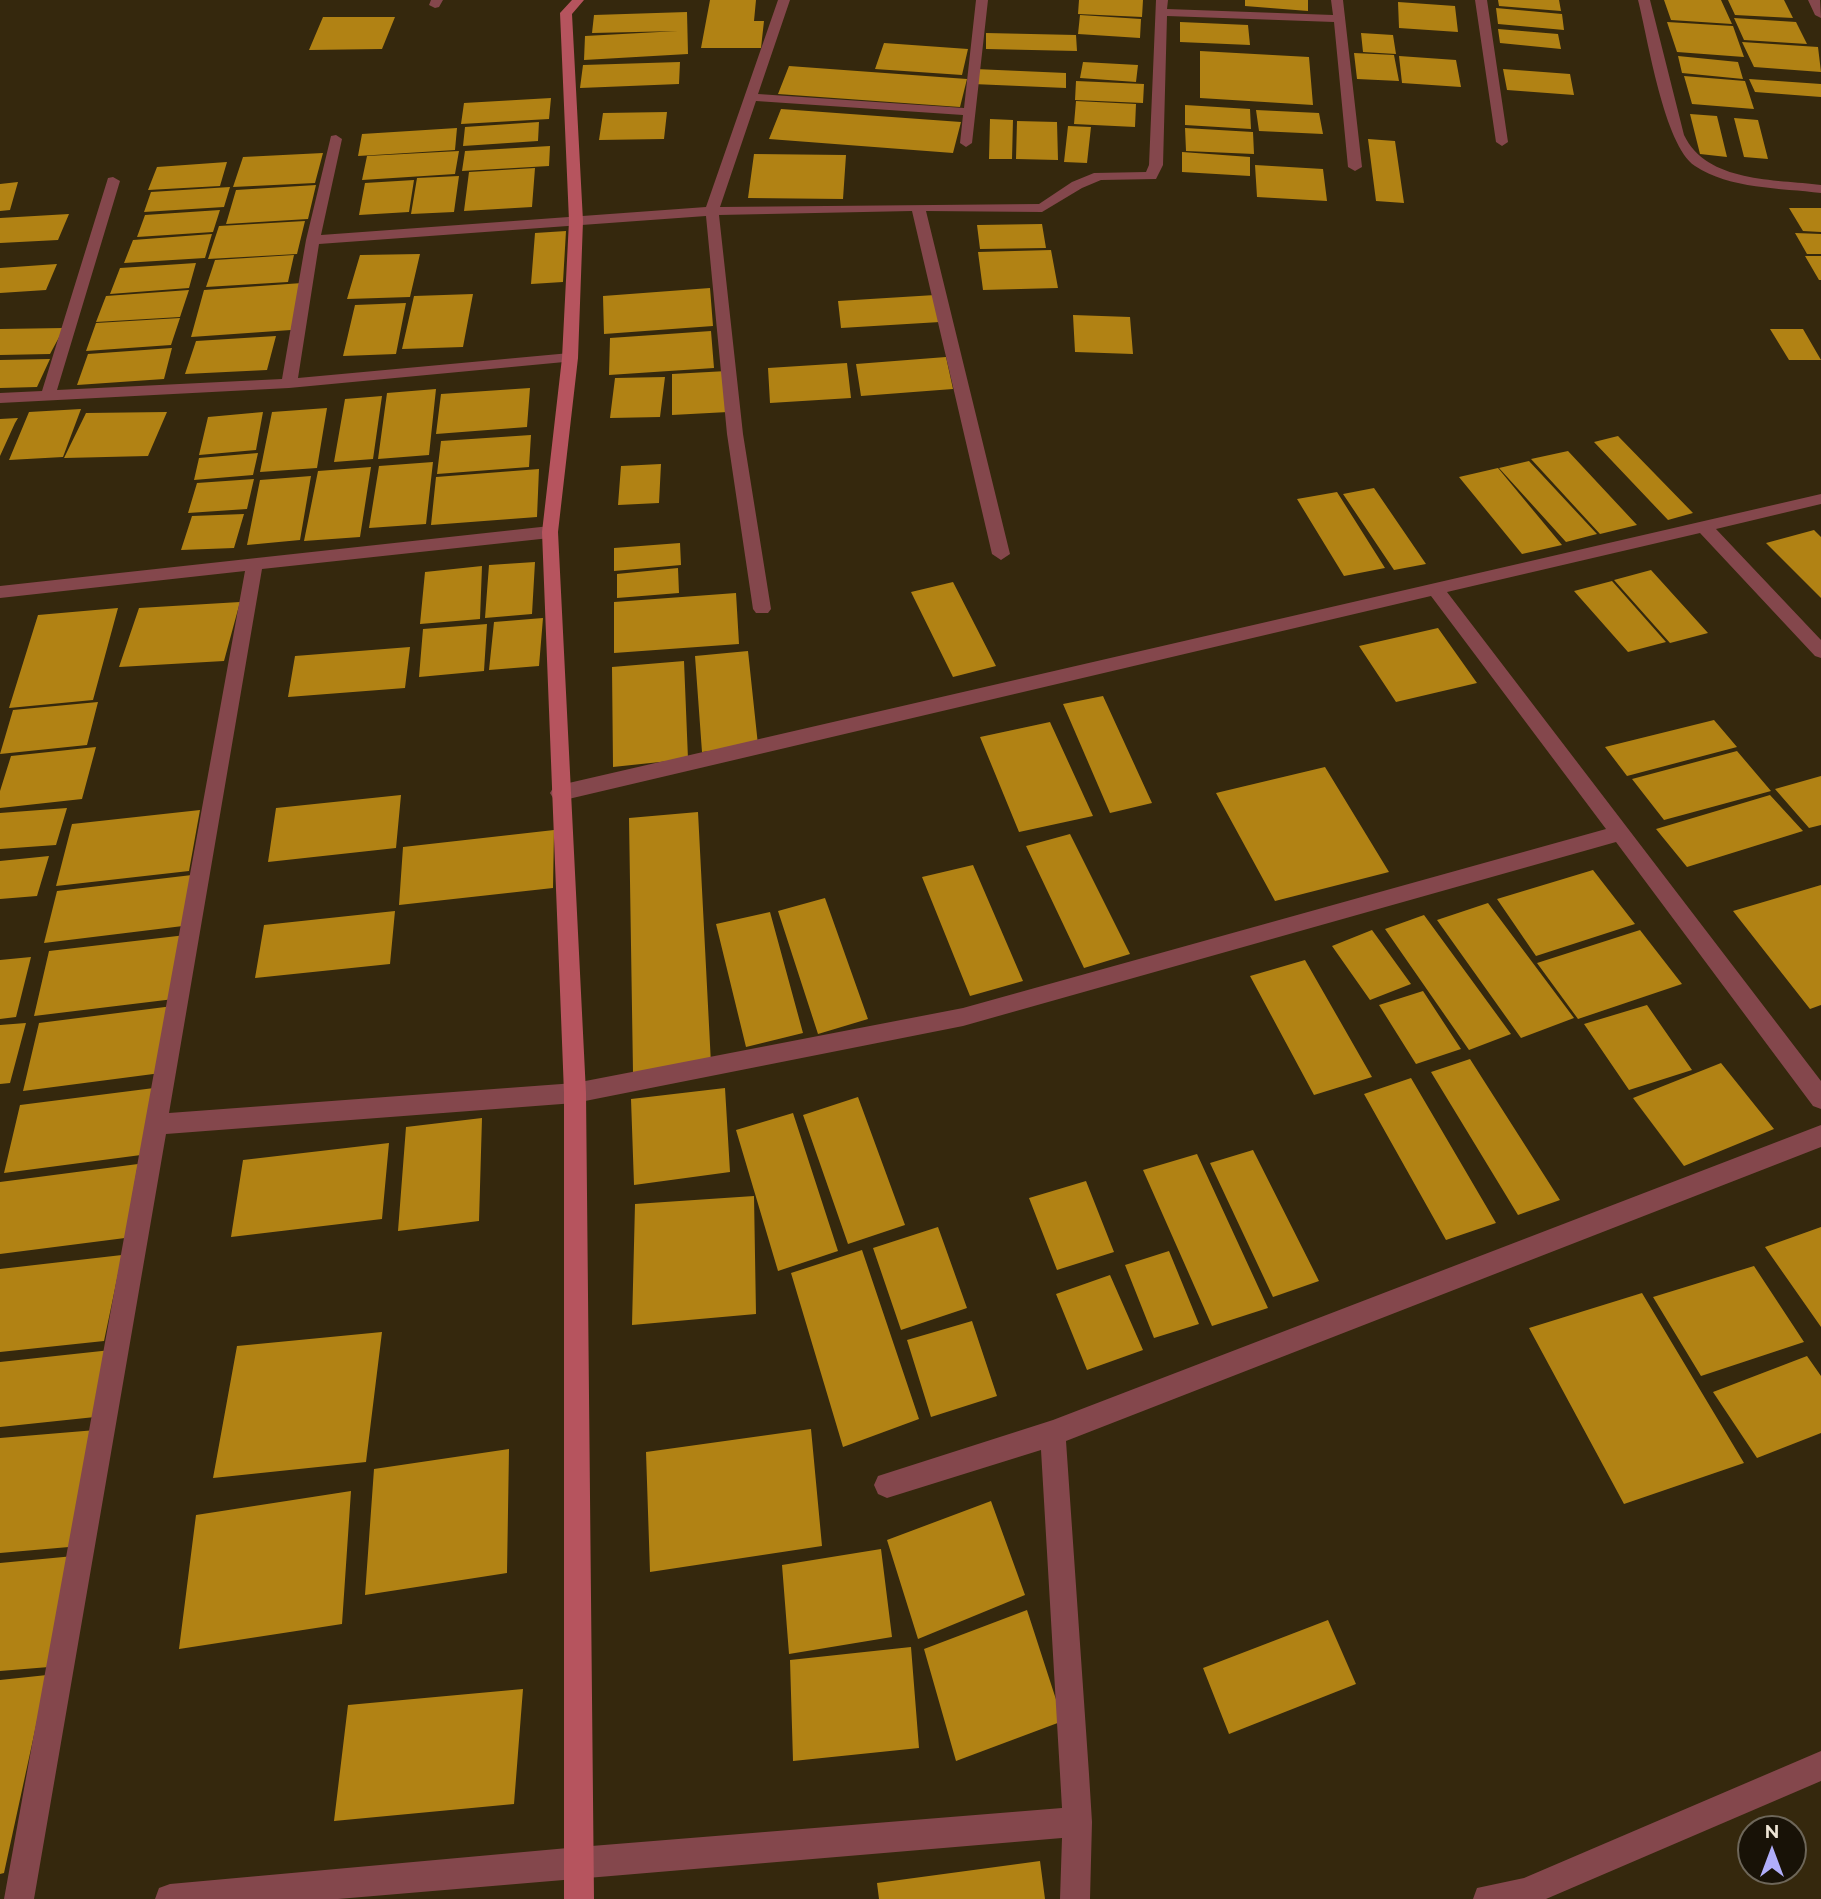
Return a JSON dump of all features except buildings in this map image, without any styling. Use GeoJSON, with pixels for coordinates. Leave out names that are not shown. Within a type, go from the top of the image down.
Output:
{"type":"FeatureCollection","features":[{"type":"Feature","properties":{"kind":"street"},"geometry":{"type":"LineString","coordinates":[[578,0],[566,13],[576,221],[570,358],[550,532],[575,1093],[579,1899]]}},
{"type":"Feature","properties":{"kind":"street"},"geometry":{"type":"LineString","coordinates":[[762,609],[735,434],[712,211],[784,0]]}},
{"type":"Feature","properties":{"kind":"street"},"geometry":{"type":"LineString","coordinates":[[966,143],[982,0]]}},
{"type":"Feature","properties":{"kind":"street"},"geometry":{"type":"LineString","coordinates":[[1338,0],[1355,167]]}},
{"type":"Feature","properties":{"kind":"street"},"geometry":{"type":"LineString","coordinates":[[1481,0],[1502,142]]}},
{"type":"Feature","properties":{"kind":"street"},"geometry":{"type":"LineString","coordinates":[[1644,0],[1678,135],[1688,154],[1699,163],[1719,172],[1821,189]]}},
{"type":"Feature","properties":{"kind":"street"},"geometry":{"type":"LineString","coordinates":[[1814,0],[1821,15]]}},
{"type":"Feature","properties":{"kind":"street"},"geometry":{"type":"LineString","coordinates":[[313,240],[712,211],[918,207],[1041,208],[1077,185],[1099,176],[1151,176],[1156,165],[1161,6],[1339,19]]}},
{"type":"Feature","properties":{"kind":"street"},"geometry":{"type":"LineString","coordinates":[[752,97],[970,112]]}},
{"type":"Feature","properties":{"kind":"street"},"geometry":{"type":"LineString","coordinates":[[289,383],[313,240],[336,139]]}},
{"type":"Feature","properties":{"kind":"street"},"geometry":{"type":"LineString","coordinates":[[48,395],[113,181]]}},
{"type":"Feature","properties":{"kind":"street"},"geometry":{"type":"LineString","coordinates":[[918,207],[1001,554]]}},
{"type":"Feature","properties":{"kind":"street"},"geometry":{"type":"LineString","coordinates":[[0,398],[289,383],[570,358]]}},
{"type":"Feature","properties":{"kind":"street"},"geometry":{"type":"LineString","coordinates":[[561,793],[1821,499]]}},
{"type":"Feature","properties":{"kind":"street"},"geometry":{"type":"LineString","coordinates":[[1702,525],[1821,651]]}},
{"type":"Feature","properties":{"kind":"street"},"geometry":{"type":"LineString","coordinates":[[0,592],[550,532]]}},
{"type":"Feature","properties":{"kind":"street"},"geometry":{"type":"LineString","coordinates":[[19,1899],[255,563]]}},
{"type":"Feature","properties":{"kind":"street"},"geometry":{"type":"LineString","coordinates":[[1437,590],[1821,1099]]}},
{"type":"Feature","properties":{"kind":"street"},"geometry":{"type":"LineString","coordinates":[[156,1124],[575,1093],[963,1017],[1620,833]]}},
{"type":"Feature","properties":{"kind":"street"},"geometry":{"type":"LineString","coordinates":[[887,1485],[1053,1433],[1821,1136]]}},
{"type":"Feature","properties":{"kind":"street"},"geometry":{"type":"LineString","coordinates":[[1053,1433],[1060,1560],[1073,1708],[1077,1822],[1075,1899]]}},
{"type":"Feature","properties":{"kind":"street"},"geometry":{"type":"LineString","coordinates":[[1488,1899],[1524,1896],[1821,1766]]}},
{"type":"Feature","properties":{"kind":"street"},"geometry":{"type":"LineString","coordinates":[[170,1899],[579,1862],[1077,1822]]}}]}
